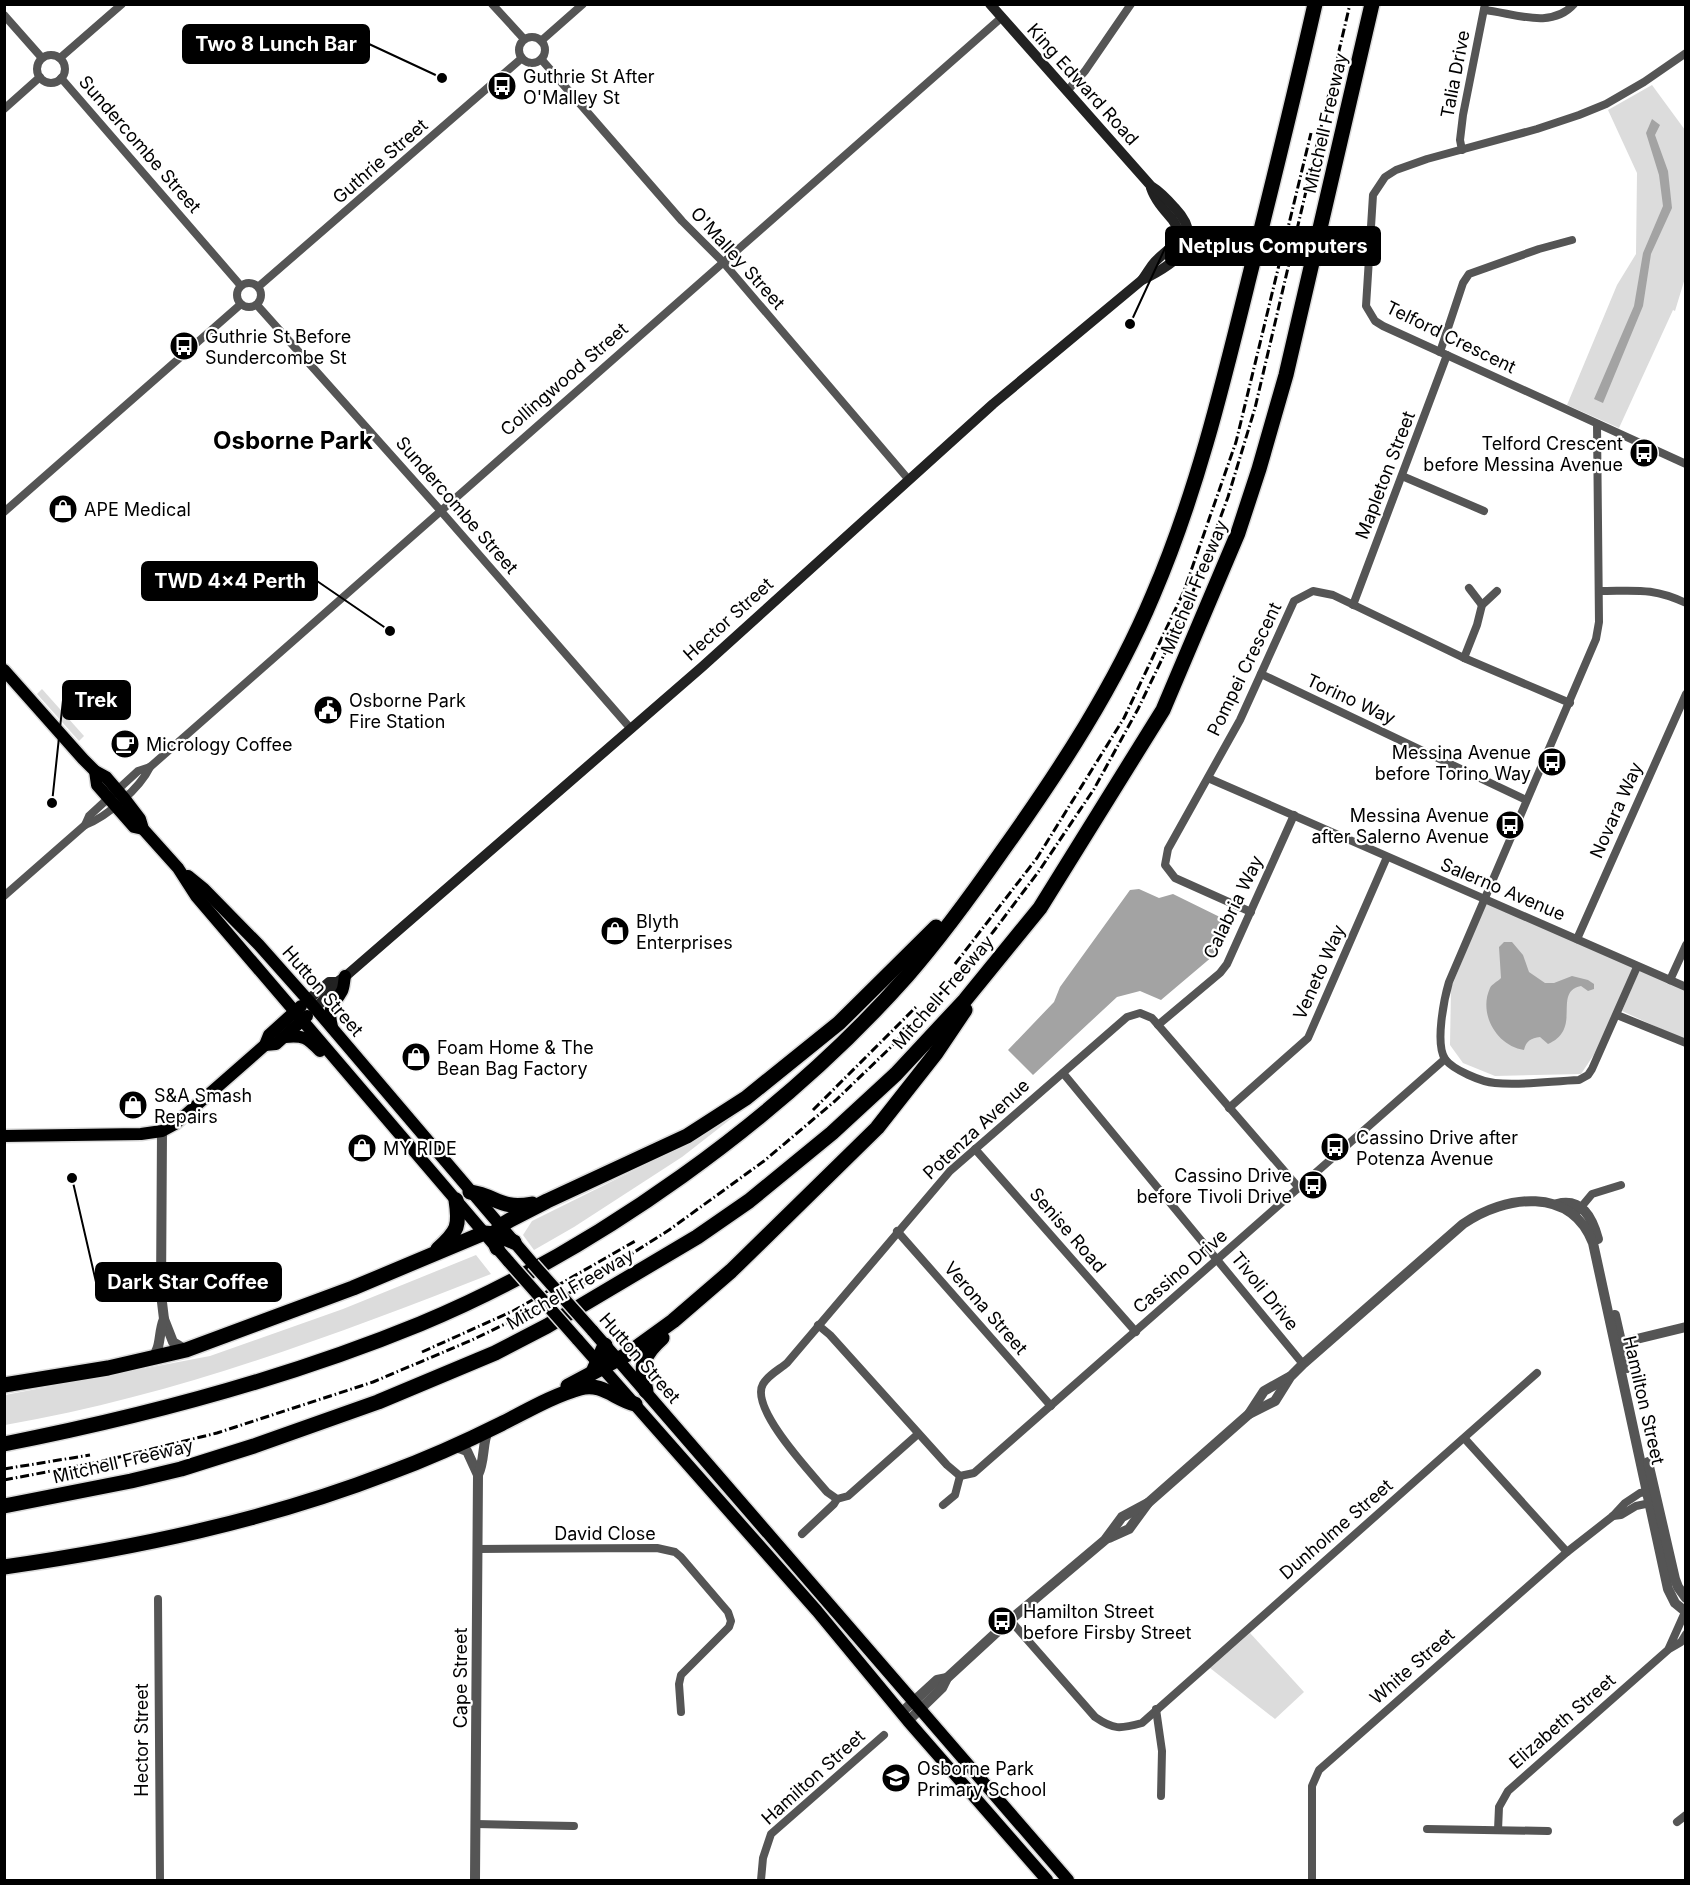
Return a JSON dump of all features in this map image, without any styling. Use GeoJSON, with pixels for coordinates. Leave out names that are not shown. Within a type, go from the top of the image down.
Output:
{"type":"FeatureCollection","features":[{"type":"Feature","properties":{"kind":"highway","name":"Mitchell Freeway"},"geometry":{"type":"LineString","coordinates":[[4,1444],[172,1407],[301,1368],[424,1322],[534,1269],[655,1194],[723,1145],[796,1085],[887,997],[928,950],[978,886],[1048,786],[1113,677],[1152,597],[1178,531],[1207,444],[1228,366],[1315,4]]}},
{"type":"Feature","properties":{"kind":"highway","name":"Mitchell Freeway"},"geometry":{"type":"LineString","coordinates":[[4,1506],[181,1469],[378,1402],[495,1353],[547,1326],[696,1237],[749,1201],[832,1133],[896,1074],[1000,958],[1040,908],[1163,710],[1238,533],[1259,469],[1286,375],[1372,4]]}},
{"type":"Feature","properties":{"kind":"highway"},"geometry":{"type":"LineString","coordinates":[[1350,103],[1381,4]]}},
{"type":"Feature","properties":{"kind":"highway"},"geometry":{"type":"LineString","coordinates":[[4,1385],[152,1359],[186,1350],[264,1322],[493,1232],[547,1201],[687,1136],[746,1098],[839,1023],[978,886]]}},
{"type":"Feature","properties":{"kind":"highway"},"geometry":{"type":"LineString","coordinates":[[557,1396],[598,1360],[617,1359],[626,1355],[673,1321],[731,1271],[877,1128],[936,1053],[1000,958]]}},
{"type":"Feature","properties":{"kind":"highway"},"geometry":{"type":"LineString","coordinates":[[430,1257],[453,1235],[457,1227],[463,1196],[482,1193],[512,1206],[547,1201]]}},
{"type":"Feature","properties":{"kind":"highway"},"geometry":{"type":"LineString","coordinates":[[493,1232],[514,1242]]}},
{"type":"Feature","properties":{"kind":"highway"},"geometry":{"type":"LineString","coordinates":[[646,1392],[642,1366],[645,1357],[670,1330],[673,1321]]}},
{"type":"Feature","properties":{"kind":"highway"},"geometry":{"type":"LineString","coordinates":[[4,1567],[166,1540],[273,1512],[389,1473],[488,1430],[557,1396],[591,1387],[612,1392],[623,1401],[635,1404]]}},
{"type":"Feature","properties":{"kind":"main road","name":"King Edward Road"},"geometry":{"type":"LineString","coordinates":[[990,4],[1151,186],[1158,190],[1179,212],[1187,224],[1184,235]]}},
{"type":"Feature","properties":{"kind":"main road","name":"Hector Street"},"geometry":{"type":"LineString","coordinates":[[162,1131],[175,1124],[266,1045],[269,1035],[299,1015],[329,982],[341,979],[631,729],[993,404],[1142,280],[1159,272],[1176,259],[1186,248],[1184,235]]}},
{"type":"Feature","properties":{"kind":"main road","name":"Hutton Street"},"geometry":{"type":"LineString","coordinates":[[4,670],[95,771],[97,785],[116,798],[134,827],[143,829],[178,868],[204,889],[259,945],[333,1028],[493,1232],[509,1262],[598,1360],[817,1611],[904,1717],[1047,1881]]}},
{"type":"Feature","properties":{"kind":"main road","name":"Hutton Street"},"geometry":{"type":"LineString","coordinates":[[178,868],[196,896],[339,1062],[463,1196]]}},
{"type":"Feature","properties":{"kind":"main road"},"geometry":{"type":"LineString","coordinates":[[333,1028],[329,1014],[332,1004],[343,990],[341,979]]}},
{"type":"Feature","properties":{"kind":"main road","name":"Hector Street"},"geometry":{"type":"LineString","coordinates":[[266,1045],[276,1044],[285,1037],[299,1015]]}},
{"type":"Feature","properties":{"kind":"main road"},"geometry":{"type":"LineString","coordinates":[[285,1037],[300,1036],[310,1040],[323,1054],[339,1062]]}},
{"type":"Feature","properties":{"kind":"main road"},"geometry":{"type":"LineString","coordinates":[[4,1136],[141,1134],[162,1131]]}},
{"type":"Feature","properties":{"kind":"main road","name":"Hutton Street"},"geometry":{"type":"LineString","coordinates":[[514,1242],[592,1330],[598,1360]]}},
{"type":"Feature","properties":{"kind":"main road","name":"Hutton Street"},"geometry":{"type":"LineString","coordinates":[[617,1359],[1068,1881]]}},
{"type":"Feature","properties":{"kind":"street"},"geometry":{"type":"LineString","coordinates":[[60,58],[122,4]]}},
{"type":"Feature","properties":{"kind":"street"},"geometry":{"type":"LineString","coordinates":[[492,4],[524,39]]}},
{"type":"Feature","properties":{"kind":"street"},"geometry":{"type":"LineString","coordinates":[[541,41],[583,4]]}},
{"type":"Feature","properties":{"kind":"street"},"geometry":{"type":"LineString","coordinates":[[1067,91],[1085,71],[1131,4]]}},
{"type":"Feature","properties":{"kind":"street"},"geometry":{"type":"LineString","coordinates":[[1485,7],[1538,20],[1566,14],[1575,4]]}},
{"type":"Feature","properties":{"kind":"street","name":"Talia Drive"},"geometry":{"type":"LineString","coordinates":[[1462,150],[1460,140],[1463,116],[1485,7]]}},
{"type":"Feature","properties":{"kind":"street"},"geometry":{"type":"LineString","coordinates":[[4,15],[42,58]]}},
{"type":"Feature","properties":{"kind":"street","name":"Collingwood Street"},"geometry":{"type":"LineString","coordinates":[[4,896],[85,825],[93,822],[138,771],[150,767],[1001,18]]}},
{"type":"Feature","properties":{"kind":"street"},"geometry":{"type":"LineString","coordinates":[[531,37],[541,41],[544,48],[541,59],[533,62],[522,58],[519,50],[524,39],[531,37]]}},
{"type":"Feature","properties":{"kind":"street","name":"Telford Crescent"},"geometry":{"type":"LineString","coordinates":[[1686,53],[1644,82],[1606,104],[1537,129],[1396,170],[1385,177],[1373,195],[1366,306],[1369,314],[1383,326],[1686,464]]}},
{"type":"Feature","properties":{"kind":"street"},"geometry":{"type":"LineString","coordinates":[[53,55],[60,58],[64,70],[61,78],[50,82],[40,77],[37,69],[42,58],[53,55]]}},
{"type":"Feature","properties":{"kind":"street","name":"Guthrie Street"},"geometry":{"type":"LineString","coordinates":[[258,287],[522,58]]}},
{"type":"Feature","properties":{"kind":"street","name":"O'Malley Street"},"geometry":{"type":"LineString","coordinates":[[541,59],[682,222],[723,262],[909,480]]}},
{"type":"Feature","properties":{"kind":"street"},"geometry":{"type":"LineString","coordinates":[[4,109],[40,77]]}},
{"type":"Feature","properties":{"kind":"street","name":"Sundercombe Street"},"geometry":{"type":"LineString","coordinates":[[61,78],[241,286]]}},
{"type":"Feature","properties":{"kind":"street","name":"Mapleton Street"},"geometry":{"type":"LineString","coordinates":[[1353,605],[1402,476],[1444,354],[1463,283],[1469,274],[1572,240]]}},
{"type":"Feature","properties":{"kind":"street"},"geometry":{"type":"LineString","coordinates":[[250,283],[258,287],[261,294],[257,305],[249,307],[241,304],[237,293],[241,286],[250,283]]}},
{"type":"Feature","properties":{"kind":"street"},"geometry":{"type":"LineString","coordinates":[[4,512],[241,304]]}},
{"type":"Feature","properties":{"kind":"street","name":"Sundercombe Street"},"geometry":{"type":"LineString","coordinates":[[257,305],[631,729]]}},
{"type":"Feature","properties":{"kind":"street"},"geometry":{"type":"LineString","coordinates":[[1597,424],[1599,622],[1596,639],[1483,898],[1449,982],[1444,1000],[1442,1040],[1445,1059],[1461,1071],[1494,1083],[1579,1080],[1588,1075],[1592,1069],[1637,966]]}},
{"type":"Feature","properties":{"kind":"street"},"geometry":{"type":"LineString","coordinates":[[1402,476],[1484,511]]}},
{"type":"Feature","properties":{"kind":"street"},"geometry":{"type":"LineString","coordinates":[[1469,588],[1482,605]]}},
{"type":"Feature","properties":{"kind":"street"},"geometry":{"type":"LineString","coordinates":[[1599,591],[1649,590],[1666,594],[1686,603]]}},
{"type":"Feature","properties":{"kind":"street","name":"Pompei Crescent"},"geometry":{"type":"LineString","coordinates":[[1251,912],[1174,878],[1165,865],[1168,849],[1240,720],[1294,601],[1313,591],[1333,595],[1464,658],[1570,703]]}},
{"type":"Feature","properties":{"kind":"street"},"geometry":{"type":"LineString","coordinates":[[1464,658],[1482,605],[1497,591]]}},
{"type":"Feature","properties":{"kind":"street","name":"Torino Way"},"geometry":{"type":"LineString","coordinates":[[1261,674],[1526,800]]}},
{"type":"Feature","properties":{"kind":"street","name":"Novara Way"},"geometry":{"type":"LineString","coordinates":[[1577,939],[1686,694]]}},
{"type":"Feature","properties":{"kind":"street","name":"Salerno Avenue"},"geometry":{"type":"LineString","coordinates":[[1208,778],[1686,987]]}},
{"type":"Feature","properties":{"kind":"street","name":"Calabria Way"},"geometry":{"type":"LineString","coordinates":[[1158,1025],[1220,973],[1227,964],[1294,815]]}},
{"type":"Feature","properties":{"kind":"street","name":"Veneto Way"},"geometry":{"type":"LineString","coordinates":[[1229,1108],[1308,1038],[1387,857]]}},
{"type":"Feature","properties":{"kind":"street"},"geometry":{"type":"LineString","coordinates":[[1670,980],[1686,945]]}},
{"type":"Feature","properties":{"kind":"street","name":"Potenza Avenue"},"geometry":{"type":"LineString","coordinates":[[837,1499],[827,1492],[777,1432],[760,1394],[762,1385],[788,1363],[897,1231],[950,1171],[1127,1017],[1140,1013],[1152,1018],[1299,1188]]}},
{"type":"Feature","properties":{"kind":"street"},"geometry":{"type":"LineString","coordinates":[[1617,1015],[1686,1043]]}},
{"type":"Feature","properties":{"kind":"street","name":"Cassino Drive"},"geometry":{"type":"LineString","coordinates":[[960,1476],[974,1473],[1445,1059]]}},
{"type":"Feature","properties":{"kind":"street","name":"Tivoli Drive"},"geometry":{"type":"LineString","coordinates":[[1063,1073],[1303,1364]]}},
{"type":"Feature","properties":{"kind":"street"},"geometry":{"type":"LineString","coordinates":[[162,1131],[161,1294],[164,1319],[173,1342],[186,1350]]}},
{"type":"Feature","properties":{"kind":"street","name":"Senise Road"},"geometry":{"type":"LineString","coordinates":[[975,1149],[1136,1332]]}},
{"type":"Feature","properties":{"kind":"street"},"geometry":{"type":"LineString","coordinates":[[1578,1211],[1592,1194],[1621,1185]]}},
{"type":"Feature","properties":{"kind":"street","name":"Hamilton Street"},"geometry":{"type":"LineString","coordinates":[[904,1717],[937,1680],[947,1678],[1010,1620],[1105,1540],[1122,1517],[1148,1503],[1249,1414],[1264,1391],[1290,1377],[1463,1224],[1478,1213],[1524,1201],[1557,1204],[1578,1211],[1588,1230],[1603,1275],[1652,1497],[1668,1589],[1675,1603],[1685,1611]]}},
{"type":"Feature","properties":{"kind":"street","name":"Verona Street"},"geometry":{"type":"LineString","coordinates":[[897,1231],[1051,1406]]}},
{"type":"Feature","properties":{"kind":"street"},"geometry":{"type":"LineString","coordinates":[[152,1359],[160,1343],[160,1328],[164,1319]]}},
{"type":"Feature","properties":{"kind":"street"},"geometry":{"type":"LineString","coordinates":[[818,1325],[830,1335],[947,1465],[960,1476],[955,1494],[943,1505]]}},
{"type":"Feature","properties":{"kind":"street"},"geometry":{"type":"LineString","coordinates":[[1618,1343],[1686,1327]]}},
{"type":"Feature","properties":{"kind":"street","name":"Dunholme Street"},"geometry":{"type":"LineString","coordinates":[[1010,1620],[1095,1717],[1108,1726],[1122,1729],[1142,1723],[1536,1374]]}},
{"type":"Feature","properties":{"kind":"street","name":"Cape Street"},"geometry":{"type":"LineString","coordinates":[[478,1475],[484,1464],[484,1443],[488,1430]]}},
{"type":"Feature","properties":{"kind":"street"},"geometry":{"type":"LineString","coordinates":[[802,1534],[837,1499],[848,1496],[918,1434]]}},
{"type":"Feature","properties":{"kind":"street"},"geometry":{"type":"LineString","coordinates":[[1465,1439],[1567,1552]]}},
{"type":"Feature","properties":{"kind":"street","name":"Cape Street"},"geometry":{"type":"LineString","coordinates":[[453,1446],[467,1451],[478,1475],[476,1881]]}},
{"type":"Feature","properties":{"kind":"street","name":"Hamilton Street"},"geometry":{"type":"LineString","coordinates":[[1652,1497],[1675,1579],[1686,1599]]}},
{"type":"Feature","properties":{"kind":"street","name":"White Street"},"geometry":{"type":"LineString","coordinates":[[1312,1881],[1312,1786],[1319,1770],[1567,1552],[1613,1516],[1621,1515],[1652,1497]]}},
{"type":"Feature","properties":{"kind":"street","name":"David Close"},"geometry":{"type":"LineString","coordinates":[[478,1549],[657,1548],[675,1552],[728,1612],[731,1621],[729,1627],[681,1675],[679,1683],[681,1712]]}},
{"type":"Feature","properties":{"kind":"street","name":"Hector Street"},"geometry":{"type":"LineString","coordinates":[[158,1599],[160,1881]]}},
{"type":"Feature","properties":{"kind":"street","name":"Elizabeth Street"},"geometry":{"type":"LineString","coordinates":[[1669,1649],[1685,1611]]}},
{"type":"Feature","properties":{"kind":"street","name":"Elizabeth Street"},"geometry":{"type":"LineString","coordinates":[[1498,1830],[1499,1807],[1508,1791],[1669,1649],[1681,1642],[1686,1634]]}},
{"type":"Feature","properties":{"kind":"street"},"geometry":{"type":"LineString","coordinates":[[1156,1709],[1162,1751],[1161,1796]]}},
{"type":"Feature","properties":{"kind":"street","name":"Hamilton Street"},"geometry":{"type":"LineString","coordinates":[[761,1881],[763,1858],[771,1834],[884,1735]]}},
{"type":"Feature","properties":{"kind":"street"},"geometry":{"type":"LineString","coordinates":[[1677,1822],[1686,1815]]}},
{"type":"Feature","properties":{"kind":"street"},"geometry":{"type":"LineString","coordinates":[[476,1824],[574,1826]]}},
{"type":"Feature","properties":{"kind":"street"},"geometry":{"type":"LineString","coordinates":[[1426,1829],[1548,1831]]}},
{"type":"Feature","properties":{"kind":"shaded area"},"geometry":{"type":"Polygon","coordinates":[[[1652,85],[1685,130],[1685,278],[1675,311],[1673,310],[1619,428],[1567,405],[1617,285],[1636,254],[1637,173],[1608,110],[1652,85]]]}},
{"type":"Feature","properties":{"kind":"shaded area"},"geometry":{"type":"Polygon","coordinates":[[[1652,119],[1660,125],[1655,135],[1668,171],[1672,208],[1651,254],[1643,306],[1603,403],[1594,399],[1634,306],[1643,253],[1663,206],[1659,175],[1646,133],[1652,119]]]}},
{"type":"Feature","properties":{"kind":"shaded area"},"geometry":{"type":"Polygon","coordinates":[[[42,689],[84,736],[79,741],[37,694],[42,689]]]}},
{"type":"Feature","properties":{"kind":"shaded area"},"geometry":{"type":"Polygon","coordinates":[[[1139,889],[1159,898],[1173,894],[1230,922],[1213,956],[1161,1000],[1140,991],[1117,997],[1033,1075],[1008,1050],[1054,1002],[1060,987],[1130,890],[1139,889]]]}},
{"type":"Feature","properties":{"kind":"shaded area"},"geometry":{"type":"Polygon","coordinates":[[[1487,900],[1635,966],[1597,1050],[1581,1074],[1495,1076],[1463,1063],[1450,1045],[1451,988],[1487,900]]]}},
{"type":"Feature","properties":{"kind":"shaded area"},"geometry":{"type":"Polygon","coordinates":[[[1504,942],[1512,942],[1523,955],[1529,972],[1545,983],[1554,983],[1572,976],[1594,984],[1594,989],[1588,991],[1581,986],[1569,995],[1564,1029],[1548,1044],[1540,1037],[1529,1040],[1524,1050],[1514,1047],[1498,1035],[1488,1018],[1487,998],[1491,987],[1501,978],[1499,947],[1504,942]]]}},
{"type":"Feature","properties":{"kind":"shaded area"},"geometry":{"type":"Polygon","coordinates":[[[1641,967],[1685,987],[1685,1040],[1622,1011],[1641,967]]]}},
{"type":"Feature","properties":{"kind":"shaded area"},"geometry":{"type":"Polygon","coordinates":[[[739,1108],[741,1111],[682,1157],[574,1227],[534,1250],[523,1235],[532,1221],[677,1149],[739,1108]]]}},
{"type":"Feature","properties":{"kind":"shaded area"},"geometry":{"type":"Polygon","coordinates":[[[476,1255],[491,1274],[372,1320],[191,1381],[68,1413],[5,1425],[5,1395],[210,1356],[343,1309],[476,1255]]]}},
{"type":"Feature","properties":{"kind":"shaded area"},"geometry":{"type":"Polygon","coordinates":[[[1250,1633],[1304,1692],[1275,1719],[1210,1668],[1250,1633]]]}},
{"type":"Feature","properties":{"kind":"railway"},"geometry":{"type":"LineString","coordinates":[[4,1480],[99,1462],[217,1433],[373,1382],[472,1340],[573,1291],[669,1230],[764,1161],[835,1101],[889,1049],[943,991],[993,932],[1039,871],[1094,789],[1138,709],[1188,605],[1228,497],[1255,408],[1350,4]]}},
{"type":"Feature","properties":{"kind":"railway"},"geometry":{"type":"LineString","coordinates":[[955,964],[1037,858],[1124,718],[1184,591],[1236,442],[1311,133]]}},
{"type":"Feature","properties":{"kind":"railway"},"geometry":{"type":"LineString","coordinates":[[813,1110],[917,1006]]}},
{"type":"Feature","properties":{"kind":"railway"},"geometry":{"type":"LineString","coordinates":[[422,1352],[513,1311],[637,1240]]}},
{"type":"Feature","properties":{"kind":"railway"},"geometry":{"type":"LineString","coordinates":[[4,1469],[90,1455]]}},
{"type":"Feature","properties":{"kind":"place","name":"Two 8 Lunch Bar"},"geometry":{"type":"Point","coordinates":[442,78]}},
{"type":"Feature","properties":{"kind":"place","name":"Guthrie St After O'Malley St"},"geometry":{"type":"Point","coordinates":[502,86]}},
{"type":"Feature","properties":{"kind":"place","name":"Netplus Computers"},"geometry":{"type":"Point","coordinates":[1130,324]}},
{"type":"Feature","properties":{"kind":"place","name":"Guthrie St Before Sundercombe St"},"geometry":{"type":"Point","coordinates":[184,346]}},
{"type":"Feature","properties":{"kind":"place","name":"Telford Crescent before Messina Avenue"},"geometry":{"type":"Point","coordinates":[1644,453]}},
{"type":"Feature","properties":{"kind":"place","name":"APE Medical"},"geometry":{"type":"Point","coordinates":[63,509]}},
{"type":"Feature","properties":{"kind":"place","name":"TWD 4x4 Perth"},"geometry":{"type":"Point","coordinates":[390,631]}},
{"type":"Feature","properties":{"kind":"place","name":"Osborne Park Fire Station"},"geometry":{"type":"Point","coordinates":[328,710]}},
{"type":"Feature","properties":{"kind":"place","name":"Micrology Coffee"},"geometry":{"type":"Point","coordinates":[125,744]}},
{"type":"Feature","properties":{"kind":"place","name":"Messina Avenue before Torino Way"},"geometry":{"type":"Point","coordinates":[1552,762]}},
{"type":"Feature","properties":{"kind":"place","name":"Trek"},"geometry":{"type":"Point","coordinates":[52,803]}},
{"type":"Feature","properties":{"kind":"place","name":"Messina Avenue after Salerno Avenue"},"geometry":{"type":"Point","coordinates":[1510,825]}},
{"type":"Feature","properties":{"kind":"place","name":"Blyth Enterprises"},"geometry":{"type":"Point","coordinates":[615,931]}},
{"type":"Feature","properties":{"kind":"place","name":"Foam Home & The Bean Bag Factory"},"geometry":{"type":"Point","coordinates":[416,1057]}},
{"type":"Feature","properties":{"kind":"place","name":"S&A Smash Repairs"},"geometry":{"type":"Point","coordinates":[133,1105]}},
{"type":"Feature","properties":{"kind":"place","name":"Cassino Drive after Potenza Avenue"},"geometry":{"type":"Point","coordinates":[1335,1147]}},
{"type":"Feature","properties":{"kind":"place","name":"MY RIDE"},"geometry":{"type":"Point","coordinates":[362,1148]}},
{"type":"Feature","properties":{"kind":"place","name":"Dark Star Coffee"},"geometry":{"type":"Point","coordinates":[72,1178]}},
{"type":"Feature","properties":{"kind":"place","name":"Cassino Drive before Tivoli Drive"},"geometry":{"type":"Point","coordinates":[1313,1185]}},
{"type":"Feature","properties":{"kind":"place","name":"Hamilton Street before Firsby Street"},"geometry":{"type":"Point","coordinates":[1002,1621]}},
{"type":"Feature","properties":{"kind":"place","name":"Osborne Park Primary School"},"geometry":{"type":"Point","coordinates":[896,1778]}},
{"type":"Feature","properties":{"kind":"district","name":"Osborne Park"},"geometry":{"type":"Point","coordinates":[293,440]}}]}
